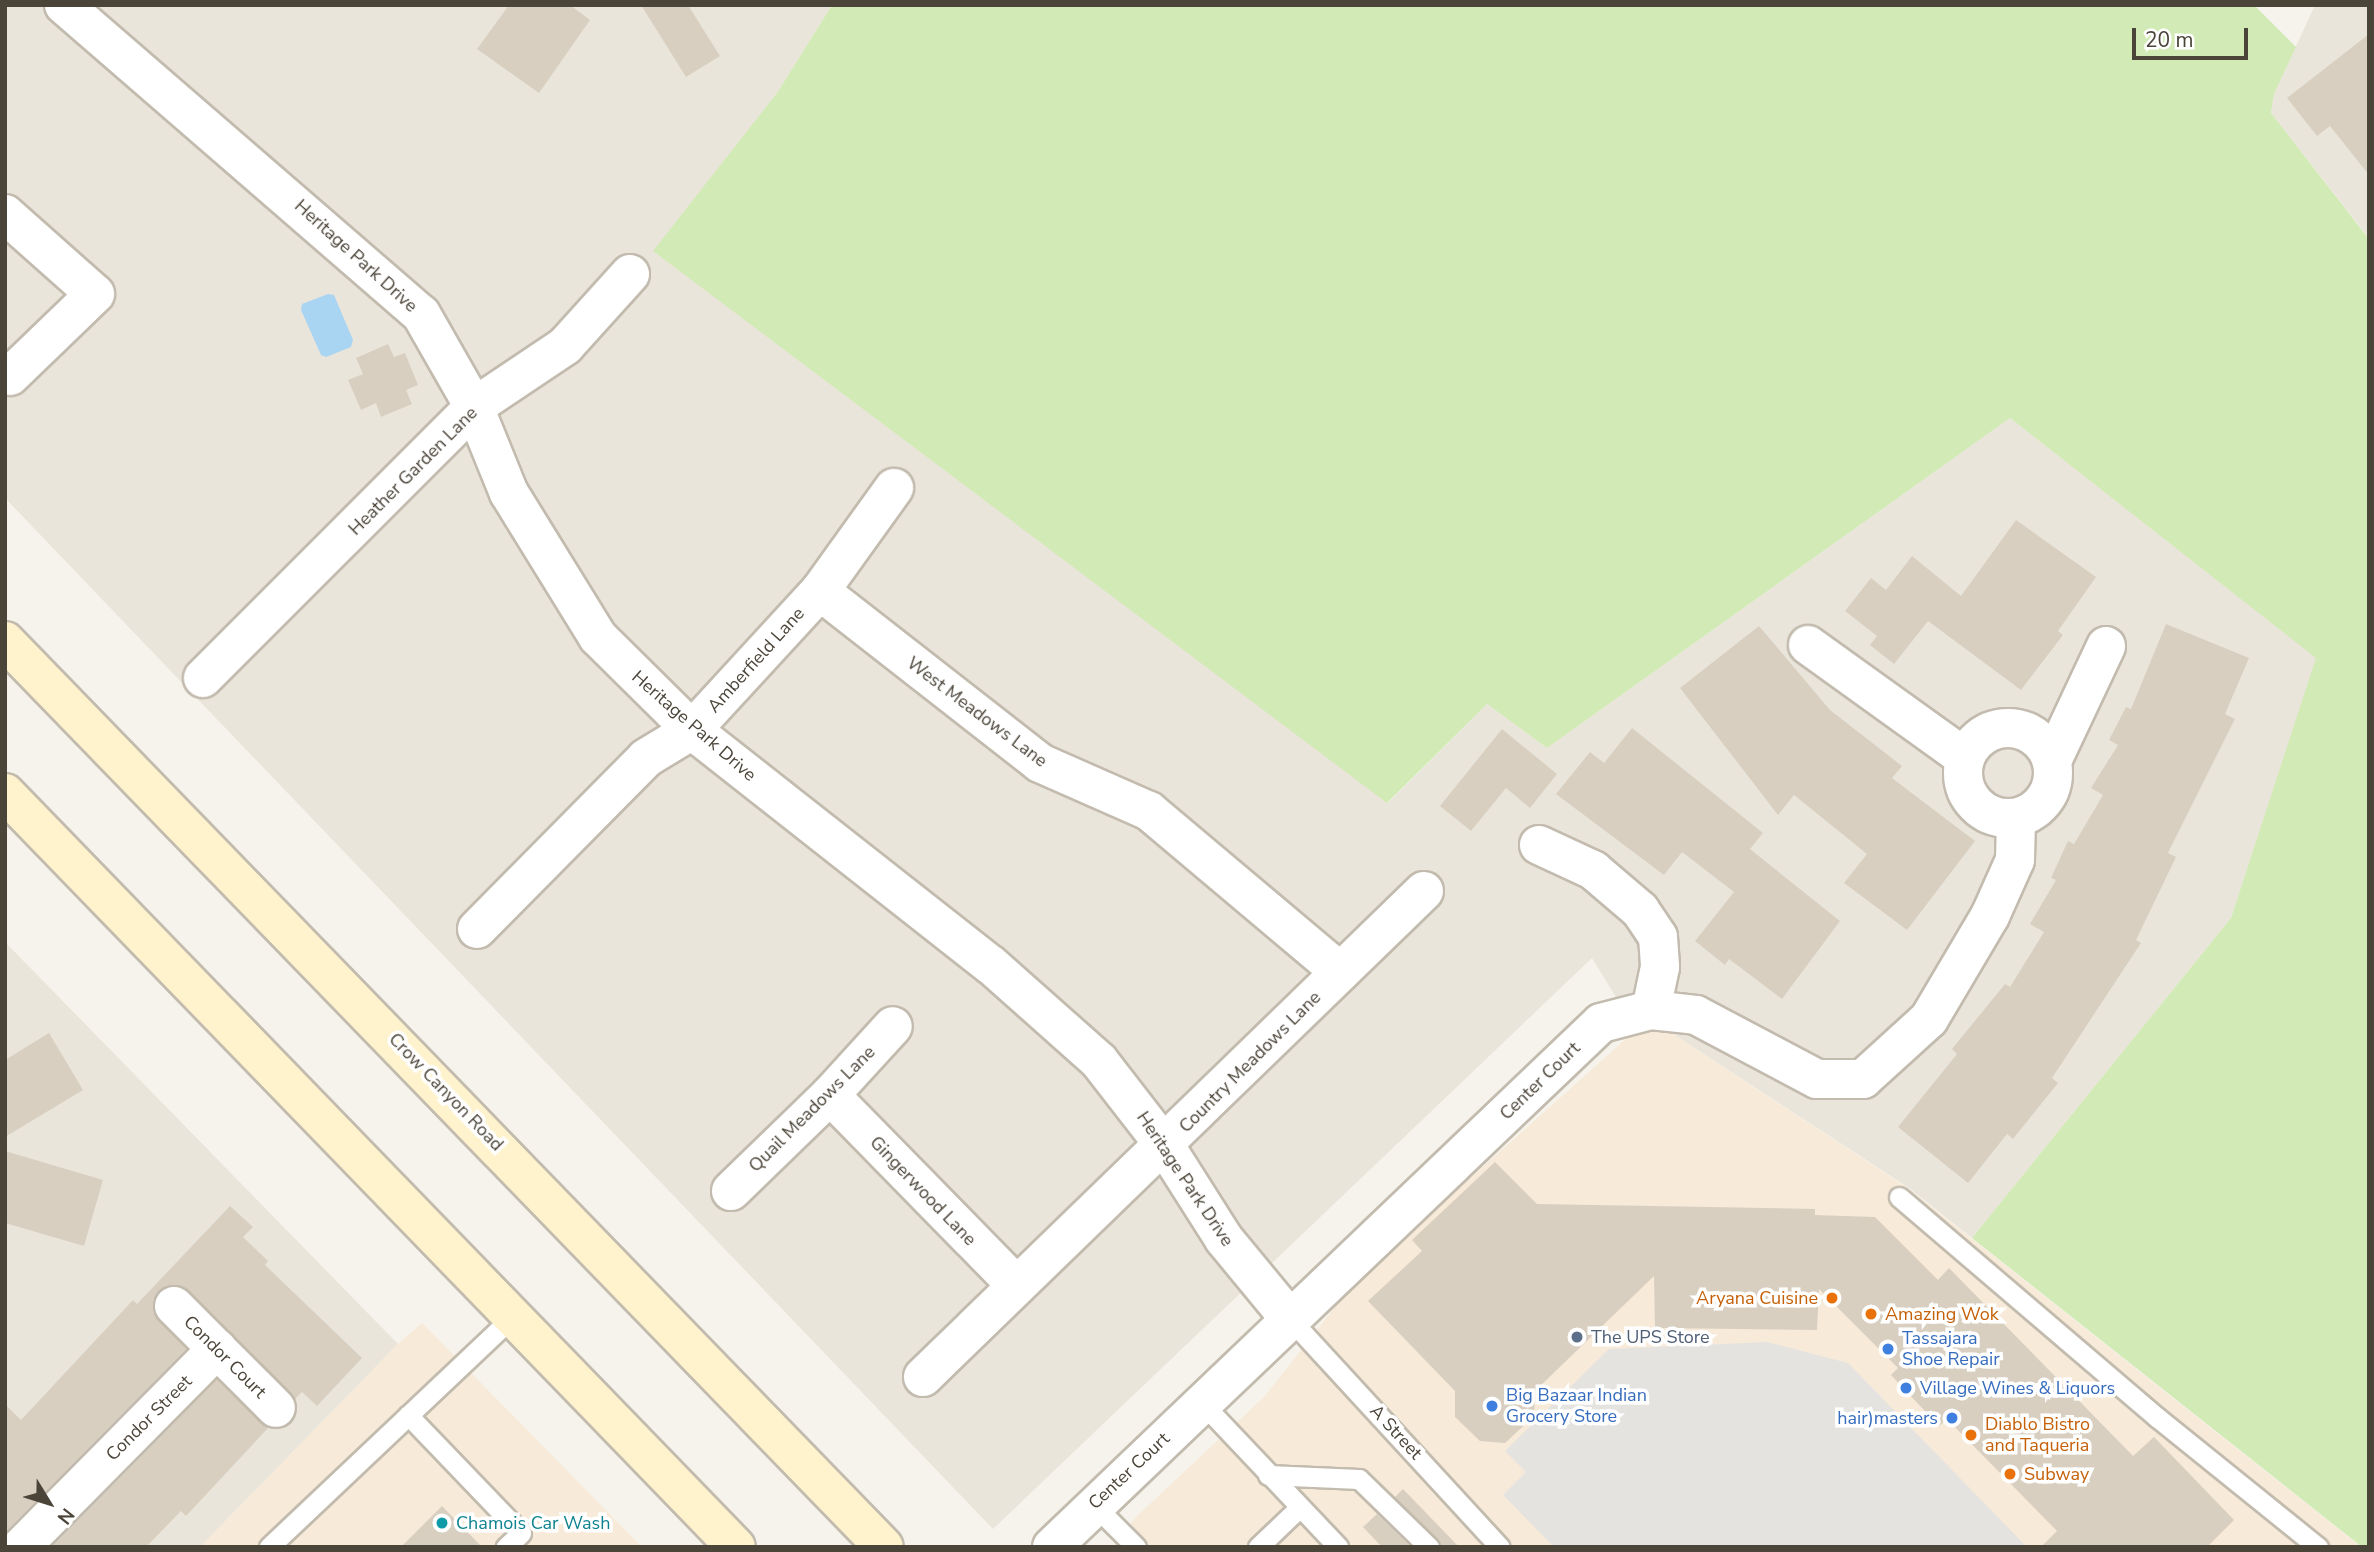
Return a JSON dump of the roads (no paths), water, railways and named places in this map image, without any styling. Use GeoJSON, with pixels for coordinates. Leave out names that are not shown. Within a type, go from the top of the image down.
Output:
{"type":"FeatureCollection","features":[{"type":"Feature","properties":{"kind":"main road","name":"Crow Canyon Road"},"geometry":{"type":"LineString","coordinates":[[5,640],[884,1547]]}},
{"type":"Feature","properties":{"kind":"main road"},"geometry":{"type":"LineString","coordinates":[[5,793],[736,1547]]}},
{"type":"Feature","properties":{"kind":"street","name":"Heritage Park Drive"},"geometry":{"type":"LineString","coordinates":[[64,5],[421,314],[474,407],[509,493],[598,637],[692,730],[1030,1000],[1099,1061],[1165,1146],[1224,1239],[1290,1319]]}},
{"type":"Feature","properties":{"kind":"street"},"geometry":{"type":"LineString","coordinates":[[5,214],[95,294],[10,376]]}},
{"type":"Feature","properties":{"kind":"street","name":"Heather Garden Lane"},"geometry":{"type":"LineString","coordinates":[[203,678],[474,407],[565,346],[630,274]]}},
{"type":"Feature","properties":{"kind":"street","name":"Amberfield Lane"},"geometry":{"type":"LineString","coordinates":[[477,929],[646,758],[692,730],[820,590],[894,488]]}},
{"type":"Feature","properties":{"kind":"street","name":"West Meadows Lane"},"geometry":{"type":"LineString","coordinates":[[820,590],[1040,763],[1149,811],[1340,972]]}},
{"type":"Feature","properties":{"kind":"street"},"geometry":{"type":"LineString","coordinates":[[1808,645],[1965,758]]}},
{"type":"Feature","properties":{"kind":"street"},"geometry":{"type":"LineString","coordinates":[[2053,761],[2036,738],[2010,727],[1992,731],[1976,742],[1965,758],[1963,777],[1968,795],[1980,810],[1997,818],[2016,819],[2034,811],[2047,797],[2054,780],[2053,761],[2106,646]]}},
{"type":"Feature","properties":{"kind":"street","name":"Center Court"},"geometry":{"type":"LineString","coordinates":[[1052,1547],[1093,1504],[1203,1404],[1601,1023],[1651,1010],[1696,1015],[1817,1079],[1863,1079],[1929,1019],[1990,916],[2015,860],[2016,819]]}},
{"type":"Feature","properties":{"kind":"street"},"geometry":{"type":"LineString","coordinates":[[1539,845],[1593,870],[1640,910],[1658,937],[1660,967],[1651,1010]]}},
{"type":"Feature","properties":{"kind":"street","name":"Country Meadows Lane"},"geometry":{"type":"LineString","coordinates":[[923,1377],[1165,1146],[1424,891]]}},
{"type":"Feature","properties":{"kind":"street","name":"Quail Meadows Lane"},"geometry":{"type":"LineString","coordinates":[[731,1191],[830,1096],[893,1026]]}},
{"type":"Feature","properties":{"kind":"street","name":"Gingerwood Lane"},"geometry":{"type":"LineString","coordinates":[[830,1096],[1017,1286]]}},
{"type":"Feature","properties":{"kind":"street","name":"Condor Court"},"geometry":{"type":"LineString","coordinates":[[174,1306],[276,1408]]}},
{"type":"Feature","properties":{"kind":"street","name":"Condor Street"},"geometry":{"type":"LineString","coordinates":[[21,1547],[217,1349]]}},
{"type":"Feature","properties":{"kind":"lane"},"geometry":{"type":"LineString","coordinates":[[1899,1197],[2147,1409],[2314,1543]]}},
{"type":"Feature","properties":{"kind":"lane"},"geometry":{"type":"LineString","coordinates":[[269,1547],[512,1317]]}},
{"type":"Feature","properties":{"kind":"lane","name":"A Street"},"geometry":{"type":"LineString","coordinates":[[1290,1319],[1500,1547]]}},
{"type":"Feature","properties":{"kind":"lane"},"geometry":{"type":"LineString","coordinates":[[1203,1404],[1338,1547]]}},
{"type":"Feature","properties":{"kind":"lane"},"geometry":{"type":"LineString","coordinates":[[408,1415],[521,1533],[506,1547]]}},
{"type":"Feature","properties":{"kind":"lane"},"geometry":{"type":"LineString","coordinates":[[1268,1475],[1359,1479],[1429,1547]]}},
{"type":"Feature","properties":{"kind":"lane"},"geometry":{"type":"LineString","coordinates":[[1093,1504],[1136,1547]]}},
{"type":"Feature","properties":{"kind":"lane"},"geometry":{"type":"LineString","coordinates":[[1258,1547],[1299,1508]]}},
{"type":"Feature","properties":{"kind":"water"},"geometry":{"type":"Polygon","coordinates":[[[328,294],[334,295],[353,340],[351,347],[326,357],[321,355],[301,310],[302,304],[328,294]]]}},
{"type":"Feature","properties":{"kind":"place","name":"Aryana Cuisine"},"geometry":{"type":"Point","coordinates":[1832,1298]}},
{"type":"Feature","properties":{"kind":"place","name":"Amazing Wok"},"geometry":{"type":"Point","coordinates":[1871,1314]}},
{"type":"Feature","properties":{"kind":"place","name":"The UPS Store"},"geometry":{"type":"Point","coordinates":[1577,1337]}},
{"type":"Feature","properties":{"kind":"place","name":"Tassajara Shoe Repair"},"geometry":{"type":"Point","coordinates":[1888,1349]}},
{"type":"Feature","properties":{"kind":"place","name":"Village Wines & Liquors"},"geometry":{"type":"Point","coordinates":[1906,1388]}},
{"type":"Feature","properties":{"kind":"place","name":"Big Bazaar Indian Grocery Store"},"geometry":{"type":"Point","coordinates":[1492,1406]}},
{"type":"Feature","properties":{"kind":"place","name":"hair)masters"},"geometry":{"type":"Point","coordinates":[1952,1418]}},
{"type":"Feature","properties":{"kind":"place","name":"Diablo Bistro and Taqueria"},"geometry":{"type":"Point","coordinates":[1971,1435]}},
{"type":"Feature","properties":{"kind":"place","name":"Subway"},"geometry":{"type":"Point","coordinates":[2010,1474]}},
{"type":"Feature","properties":{"kind":"place","name":"Chamois Car Wash"},"geometry":{"type":"Point","coordinates":[442,1523]}}]}
